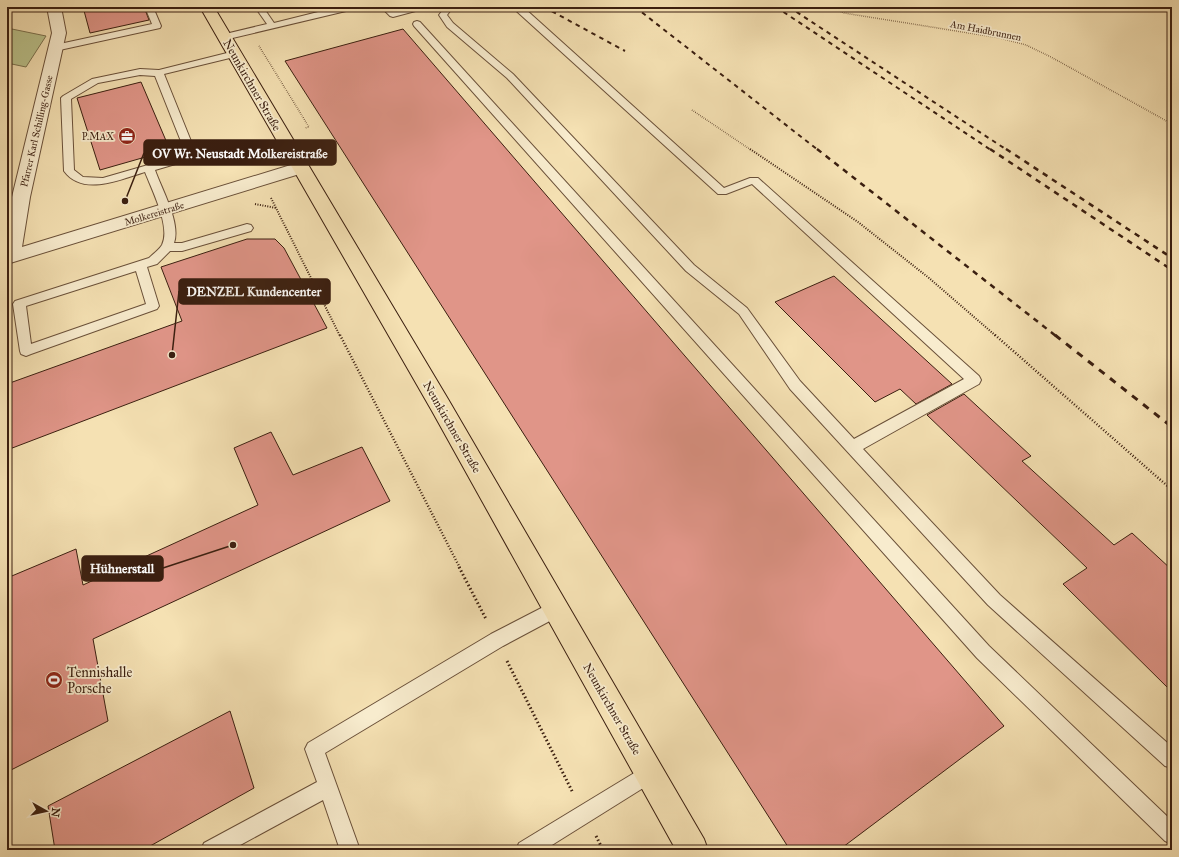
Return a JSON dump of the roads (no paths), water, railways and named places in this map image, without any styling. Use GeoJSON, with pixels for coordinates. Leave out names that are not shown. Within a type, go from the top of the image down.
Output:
{"type":"FeatureCollection","features":[{"type":"Feature","properties":{"kind":"main road","name":"Neunkirchner Straße"},"geometry":{"type":"LineString","coordinates":[[207,7],[440,405],[693,850]]}},
{"type":"Feature","properties":{"kind":"street","name":"Pfarrer Karl Schilling-Gasse"},"geometry":{"type":"LineString","coordinates":[[9,257],[21,197],[55,48],[60,33],[54,7]]}},
{"type":"Feature","properties":{"kind":"street","name":"Molkereistraße"},"geometry":{"type":"LineString","coordinates":[[9,257],[300,168]]}},
{"type":"Feature","properties":{"kind":"lane"},"geometry":{"type":"LineString","coordinates":[[55,48],[157,26],[149,7]]}},
{"type":"Feature","properties":{"kind":"lane"},"geometry":{"type":"LineString","coordinates":[[259,7],[272,26]]}},
{"type":"Feature","properties":{"kind":"lane"},"geometry":{"type":"LineString","coordinates":[[224,37],[343,9],[342,7]]}},
{"type":"Feature","properties":{"kind":"lane"},"geometry":{"type":"LineString","coordinates":[[386,7],[393,14],[420,7]]}},
{"type":"Feature","properties":{"kind":"lane"},"geometry":{"type":"LineString","coordinates":[[449,7],[443,15],[450,25],[510,76],[690,268],[743,311],[795,385],[994,600],[1172,758]]}},
{"type":"Feature","properties":{"kind":"lane"},"geometry":{"type":"LineString","coordinates":[[516,7],[519,8],[722,192],[754,180],[974,380],[853,447]]}},
{"type":"Feature","properties":{"kind":"lane"},"geometry":{"type":"LineString","coordinates":[[417,24],[983,652],[1172,834]]}},
{"type":"Feature","properties":{"kind":"lane"},"geometry":{"type":"LineString","coordinates":[[159,73],[192,156],[103,182],[80,180],[69,171],[66,98],[95,81],[140,72],[159,73],[235,54]]}},
{"type":"Feature","properties":{"kind":"lane"},"geometry":{"type":"LineString","coordinates":[[140,265],[153,306],[26,351],[19,304],[140,265],[153,261],[167,246],[171,235],[165,210],[149,168]]}},
{"type":"Feature","properties":{"kind":"lane"},"geometry":{"type":"LineString","coordinates":[[167,246],[182,247],[247,228]]}},
{"type":"Feature","properties":{"kind":"lane"},"geometry":{"type":"LineString","coordinates":[[350,850],[314,749],[497,640],[555,609]]}},
{"type":"Feature","properties":{"kind":"lane"},"geometry":{"type":"LineString","coordinates":[[526,850],[649,773]]}},
{"type":"Feature","properties":{"kind":"lane"},"geometry":{"type":"LineString","coordinates":[[211,850],[327,787]]}},
{"type":"Feature","properties":{"kind":"railway"},"geometry":{"type":"LineString","coordinates":[[544,7],[625,51]]}},
{"type":"Feature","properties":{"kind":"railway"},"geometry":{"type":"LineString","coordinates":[[635,7],[818,150]]}},
{"type":"Feature","properties":{"kind":"railway"},"geometry":{"type":"LineString","coordinates":[[776,7],[991,150]]}},
{"type":"Feature","properties":{"kind":"railway"},"geometry":{"type":"LineString","coordinates":[[789,7],[1007,150]]}},
{"type":"Feature","properties":{"kind":"railway"},"geometry":{"type":"LineString","coordinates":[[817,149],[1056,336]]}},
{"type":"Feature","properties":{"kind":"railway"},"geometry":{"type":"LineString","coordinates":[[990,149],[1172,270]]}},
{"type":"Feature","properties":{"kind":"railway"},"geometry":{"type":"LineString","coordinates":[[1006,149],[1172,258]]}},
{"type":"Feature","properties":{"kind":"railway"},"geometry":{"type":"LineString","coordinates":[[1055,335],[1172,427]]}},
{"type":"Feature","properties":{"kind":"place","name":"P.MAX"},"geometry":{"type":"Point","coordinates":[127,136]}},
{"type":"Feature","properties":{"kind":"place","name":"OV Wr. Neustadt Molkereistraße"},"geometry":{"type":"Point","coordinates":[125,201]}},
{"type":"Feature","properties":{"kind":"place","name":"DENZEL Kundencenter"},"geometry":{"type":"Point","coordinates":[172,355]}},
{"type":"Feature","properties":{"kind":"place","name":"Hühnerstall"},"geometry":{"type":"Point","coordinates":[233,545]}},
{"type":"Feature","properties":{"kind":"place","name":"Tennishalle Porsche"},"geometry":{"type":"Point","coordinates":[54,680]}}]}
